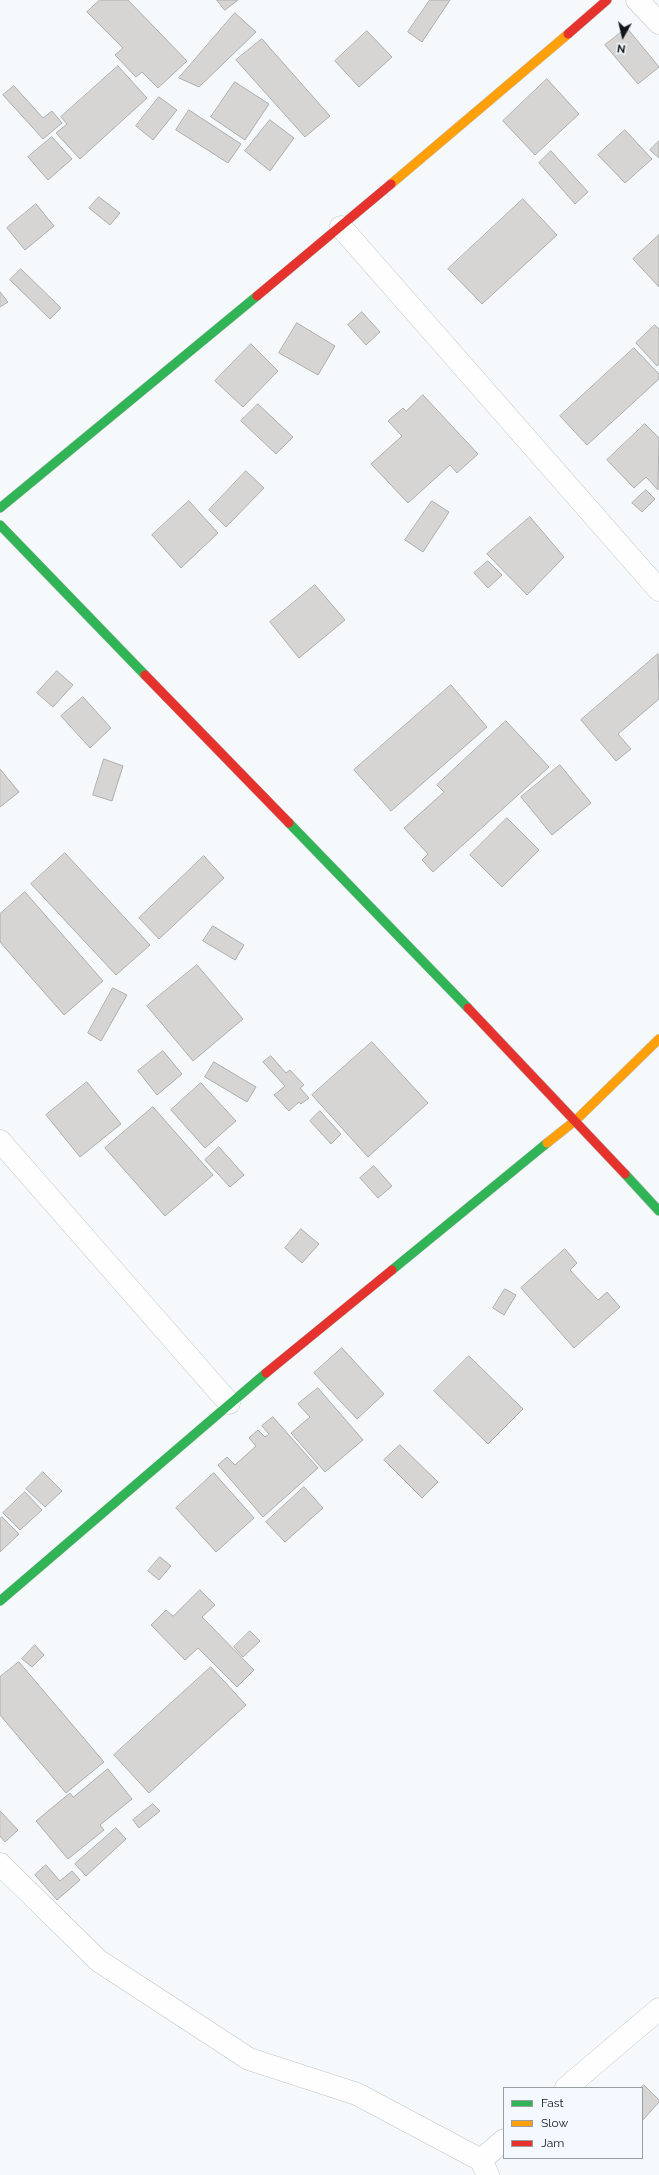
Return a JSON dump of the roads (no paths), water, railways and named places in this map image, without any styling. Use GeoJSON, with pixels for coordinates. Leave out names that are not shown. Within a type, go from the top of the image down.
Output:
{"type":"FeatureCollection","features":[{"type":"Feature","properties":{"kind":"street"},"geometry":{"type":"LineString","coordinates":[[0,508],[341,227],[607,0]]}},
{"type":"Feature","properties":{"kind":"street"},"geometry":{"type":"LineString","coordinates":[[637,0],[659,23]]}},
{"type":"Feature","properties":{"kind":"street"},"geometry":{"type":"LineString","coordinates":[[341,227],[659,590]]}},
{"type":"Feature","properties":{"kind":"street"},"geometry":{"type":"LineString","coordinates":[[0,525],[576,1120],[659,1211]]}},
{"type":"Feature","properties":{"kind":"street"},"geometry":{"type":"LineString","coordinates":[[0,1601],[228,1403],[576,1120],[659,1039]]}},
{"type":"Feature","properties":{"kind":"street"},"geometry":{"type":"LineString","coordinates":[[0,1141],[228,1403]]}},
{"type":"Feature","properties":{"kind":"street"},"geometry":{"type":"LineString","coordinates":[[0,1864],[99,1961],[249,2059],[357,2094],[485,2167],[503,2141]]}},
{"type":"Feature","properties":{"kind":"street"},"geometry":{"type":"LineString","coordinates":[[567,2087],[659,2009]]}}]}
